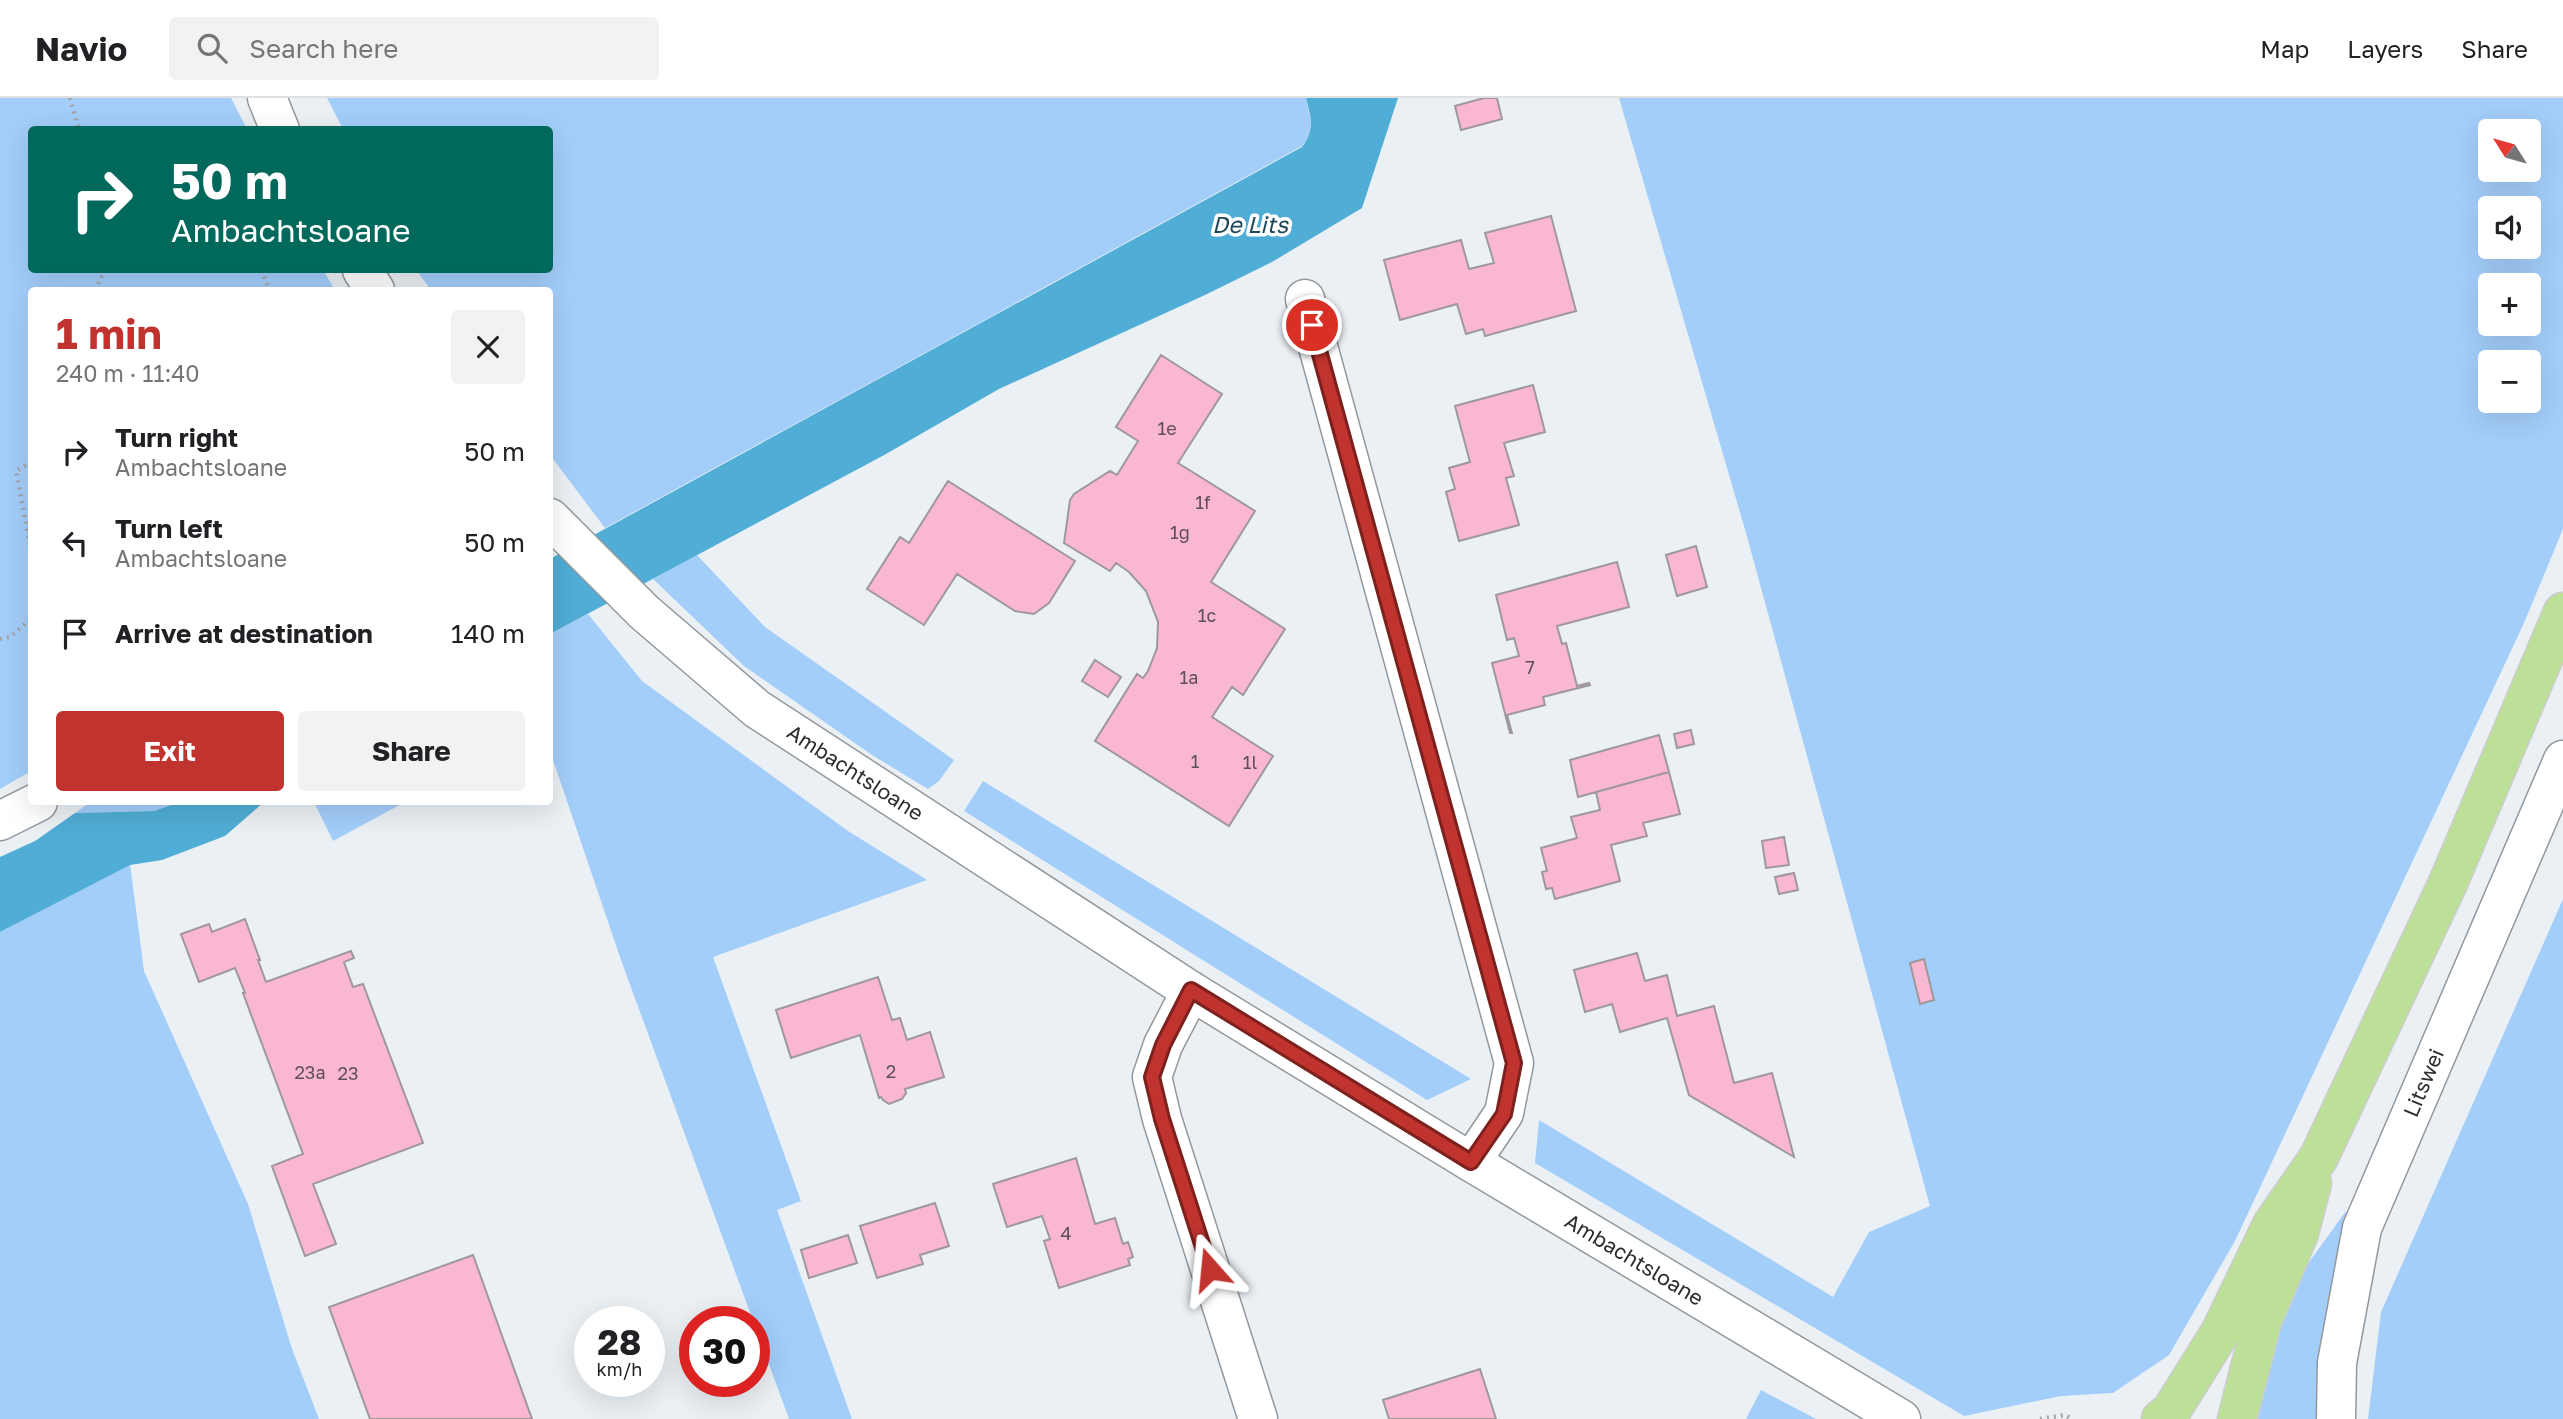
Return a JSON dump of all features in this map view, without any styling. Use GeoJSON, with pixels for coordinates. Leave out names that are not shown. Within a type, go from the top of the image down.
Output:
{"type":"FeatureCollection","features":[{"type":"Feature","properties":{"kind":"main road"},"geometry":{"type":"LineString","coordinates":[[2161,1419],[2171,1411],[2221,1331],[2272,1225],[2319,1157],[2448,883],[2563,612]]}},
{"type":"Feature","properties":{"kind":"main road"},"geometry":{"type":"LineString","coordinates":[[2237,1419],[2262,1321],[2299,1233],[2319,1157]]}},
{"type":"Feature","properties":{"kind":"street"},"geometry":{"type":"LineString","coordinates":[[267,98],[278,126]]}},
{"type":"Feature","properties":{"kind":"street"},"geometry":{"type":"LineString","coordinates":[[1305,299],[1514,1063],[1504,1114],[1471,1162]]}},
{"type":"Feature","properties":{"kind":"street","name":"Ambachtsloane"},"geometry":{"type":"LineString","coordinates":[[555,523],[644,612],[757,709],[1191,990],[1471,1162],[1901,1419]]}},
{"type":"Feature","properties":{"kind":"street","name":"Litswei"},"geometry":{"type":"LineString","coordinates":[[2336,1419],[2337,1363],[2362,1228],[2563,760]]}},
{"type":"Feature","properties":{"kind":"street"},"geometry":{"type":"LineString","coordinates":[[0,821],[32,805]]}},
{"type":"Feature","properties":{"kind":"street"},"geometry":{"type":"LineString","coordinates":[[1191,990],[1163,1045],[1152,1077],[1162,1119],[1258,1419]]}},
{"type":"Feature","properties":{"kind":"path"},"geometry":{"type":"LineString","coordinates":[[70,98],[78,126]]}},
{"type":"Feature","properties":{"kind":"path"},"geometry":{"type":"LineString","coordinates":[[28,464],[16,471],[28,534]]}},
{"type":"Feature","properties":{"kind":"path"},"geometry":{"type":"LineString","coordinates":[[0,639],[10,637],[28,621]]}},
{"type":"Feature","properties":{"kind":"path"},"geometry":{"type":"LineString","coordinates":[[2040,1419],[2065,1415],[2072,1419]]}},
{"type":"Feature","properties":{"kind":"shaded area"},"geometry":{"type":"Polygon","coordinates":[[[0,98],[231,98],[245,126],[28,126],[28,273],[325,273],[333,287],[28,287],[28,773],[0,789],[0,98]]]}},
{"type":"Feature","properties":{"kind":"shaded area"},"geometry":{"type":"Polygon","coordinates":[[[327,98],[1306,98],[1310,123],[1309,134],[1302,146],[605,528],[553,459],[553,287],[429,287],[418,273],[553,273],[553,126],[341,126],[327,98]]]}},
{"type":"Feature","properties":{"kind":"shaded area"},"geometry":{"type":"Polygon","coordinates":[[[1619,98],[2563,98],[2563,529],[2524,623],[2235,1241],[2169,1355],[2113,1393],[2061,1396],[1964,1416],[1535,1163],[1539,1120],[1833,1297],[1869,1232],[1930,1206],[1746,533],[1619,98]]]}},
{"type":"Feature","properties":{"kind":"shaded area"},"geometry":{"type":"Polygon","coordinates":[[[697,555],[765,627],[954,760],[939,781],[928,789],[872,755],[744,666],[653,579],[697,555]]]}},
{"type":"Feature","properties":{"kind":"shaded area"},"geometry":{"type":"Polygon","coordinates":[[[588,614],[642,681],[848,831],[927,880],[713,957],[801,1201],[777,1210],[852,1419],[789,1419],[770,1367],[770,1306],[748,1306],[621,960],[553,760],[553,632],[588,614]]]}},
{"type":"Feature","properties":{"kind":"shaded area"},"geometry":{"type":"Polygon","coordinates":[[[983,781],[1471,1079],[1427,1100],[964,811],[983,781]]]}},
{"type":"Feature","properties":{"kind":"shaded area"},"geometry":{"type":"Polygon","coordinates":[[[86,805],[171,805],[154,811],[75,813],[86,805]]]}},
{"type":"Feature","properties":{"kind":"shaded area"},"geometry":{"type":"Polygon","coordinates":[[[315,805],[399,805],[333,841],[315,805]]]}},
{"type":"Feature","properties":{"kind":"shaded area"},"geometry":{"type":"Polygon","coordinates":[[[130,864],[144,971],[248,1204],[292,1349],[319,1419],[0,1419],[0,932],[130,864]]]}},
{"type":"Feature","properties":{"kind":"shaded area"},"geometry":{"type":"Polygon","coordinates":[[[2563,899],[2563,1419],[2368,1419],[2381,1312],[2563,899]]]}},
{"type":"Feature","properties":{"kind":"shaded area"},"geometry":{"type":"Polygon","coordinates":[[[2346,1211],[2317,1419],[2252,1419],[2289,1290],[2346,1211]]]}},
{"type":"Feature","properties":{"kind":"shaded area"},"geometry":{"type":"Polygon","coordinates":[[[1761,1390],[1816,1419],[1746,1419],[1761,1390]]]}},
{"type":"Feature","properties":{"kind":"water","name":"De Lits"},"geometry":{"type":"Polygon","coordinates":[[[1306,98],[1398,98],[1362,208],[1272,262],[999,389],[886,454],[553,632],[553,557],[1302,147],[1309,135],[1310,118],[1306,98]]]}},
{"type":"Feature","properties":{"kind":"water"},"geometry":{"type":"Polygon","coordinates":[[[171,805],[261,805],[225,836],[162,860],[130,865],[0,932],[0,857],[35,841],[75,813],[154,811],[171,805]]]}},
{"type":"Feature","properties":{"kind":"building"},"geometry":{"type":"Polygon","coordinates":[[[1484,98],[1497,98],[1502,119],[1461,130],[1455,106],[1484,98]]]}},
{"type":"Feature","properties":{"kind":"building"},"geometry":{"type":"Polygon","coordinates":[[[1551,216],[1576,311],[1485,336],[1483,329],[1466,334],[1457,304],[1400,320],[1384,260],[1461,240],[1469,269],[1494,263],[1485,233],[1551,216]]]}},
{"type":"Feature","properties":{"kind":"building"},"geometry":{"type":"Polygon","coordinates":[[[1161,355],[1222,394],[1178,463],[1255,511],[1211,582],[1285,629],[1243,695],[1232,687],[1212,717],[1273,756],[1229,826],[1095,741],[1137,674],[1143,678],[1148,671],[1157,648],[1158,622],[1146,591],[1129,572],[1116,563],[1110,571],[1064,543],[1070,500],[1074,494],[1110,471],[1117,475],[1138,441],[1116,427],[1161,355]]]}},
{"type":"Feature","properties":{"kind":"building"},"geometry":{"type":"Polygon","coordinates":[[[1533,385],[1545,432],[1504,443],[1514,476],[1506,478],[1519,525],[1459,541],[1446,492],[1455,489],[1449,468],[1470,462],[1455,406],[1533,385]]]}},
{"type":"Feature","properties":{"kind":"building"},"geometry":{"type":"Polygon","coordinates":[[[948,481],[1075,561],[1049,603],[1034,614],[1015,611],[957,574],[924,625],[867,589],[900,537],[909,543],[948,481]]]}},
{"type":"Feature","properties":{"kind":"building"},"geometry":{"type":"Polygon","coordinates":[[[1696,546],[1707,587],[1677,596],[1666,555],[1696,546]]]}},
{"type":"Feature","properties":{"kind":"building"},"geometry":{"type":"Polygon","coordinates":[[[1617,562],[1629,607],[1557,626],[1562,644],[1566,643],[1577,686],[1590,685],[1543,697],[1545,705],[1507,715],[1510,733],[1492,663],[1519,656],[1514,638],[1507,640],[1496,595],[1617,562]]]}},
{"type":"Feature","properties":{"kind":"building"},"geometry":{"type":"Polygon","coordinates":[[[1095,660],[1121,677],[1108,697],[1082,681],[1095,660]]]}},
{"type":"Feature","properties":{"kind":"building"},"geometry":{"type":"Polygon","coordinates":[[[1691,730],[1694,744],[1677,748],[1674,734],[1691,730]]]}},
{"type":"Feature","properties":{"kind":"building"},"geometry":{"type":"Polygon","coordinates":[[[1659,735],[1669,772],[1578,797],[1570,760],[1659,735]]]}},
{"type":"Feature","properties":{"kind":"building"},"geometry":{"type":"Polygon","coordinates":[[[1669,772],[1680,814],[1643,823],[1647,836],[1611,845],[1620,881],[1555,899],[1552,888],[1546,889],[1542,872],[1547,871],[1541,848],[1577,838],[1571,817],[1600,810],[1596,792],[1669,772]]]}},
{"type":"Feature","properties":{"kind":"building"},"geometry":{"type":"Polygon","coordinates":[[[1784,837],[1789,865],[1766,868],[1762,841],[1784,837]]]}},
{"type":"Feature","properties":{"kind":"building"},"geometry":{"type":"Polygon","coordinates":[[[1794,873],[1798,890],[1779,894],[1775,877],[1794,873]]]}},
{"type":"Feature","properties":{"kind":"building"},"geometry":{"type":"Polygon","coordinates":[[[245,919],[266,982],[351,951],[354,958],[344,962],[353,987],[363,984],[423,1143],[313,1184],[336,1244],[305,1256],[272,1166],[303,1154],[245,993],[235,968],[199,982],[181,934],[209,924],[212,932],[245,919]]]}},
{"type":"Feature","properties":{"kind":"building"},"geometry":{"type":"Polygon","coordinates":[[[1637,953],[1645,981],[1667,975],[1677,1016],[1714,1006],[1734,1083],[1772,1073],[1794,1157],[1689,1095],[1667,1018],[1620,1032],[1612,1004],[1585,1012],[1574,970],[1637,953]]]}},
{"type":"Feature","properties":{"kind":"building"},"geometry":{"type":"Polygon","coordinates":[[[1924,959],[1934,1000],[1920,1004],[1910,963],[1924,959]]]}},
{"type":"Feature","properties":{"kind":"building"},"geometry":{"type":"Polygon","coordinates":[[[878,977],[892,1020],[900,1018],[907,1040],[930,1032],[944,1077],[905,1089],[906,1093],[902,1099],[889,1104],[879,1098],[860,1035],[791,1058],[776,1010],[878,977]]]}},
{"type":"Feature","properties":{"kind":"building"},"geometry":{"type":"Polygon","coordinates":[[[1076,1158],[1095,1224],[1115,1218],[1123,1244],[1128,1242],[1133,1257],[1128,1259],[1130,1265],[1059,1288],[1044,1241],[1050,1239],[1042,1216],[1007,1227],[993,1184],[1076,1158]]]}},
{"type":"Feature","properties":{"kind":"building"},"geometry":{"type":"Polygon","coordinates":[[[935,1203],[949,1246],[920,1255],[923,1264],[877,1278],[860,1226],[935,1203]]]}},
{"type":"Feature","properties":{"kind":"building"},"geometry":{"type":"Polygon","coordinates":[[[848,1235],[857,1263],[809,1278],[801,1250],[848,1235]]]}},
{"type":"Feature","properties":{"kind":"building"},"geometry":{"type":"Polygon","coordinates":[[[473,1255],[532,1419],[370,1419],[329,1307],[473,1255]]]}},
{"type":"Feature","properties":{"kind":"building"},"geometry":{"type":"Polygon","coordinates":[[[1480,1369],[1496,1419],[1389,1419],[1383,1400],[1480,1369]]]}},
{"type":"Feature","properties":{"kind":"route"},"geometry":{"type":"LineString","coordinates":[[1210,1269],[1162,1119],[1152,1077],[1163,1045],[1191,990],[1471,1162],[1504,1114],[1514,1063],[1312,325]]}}]}
